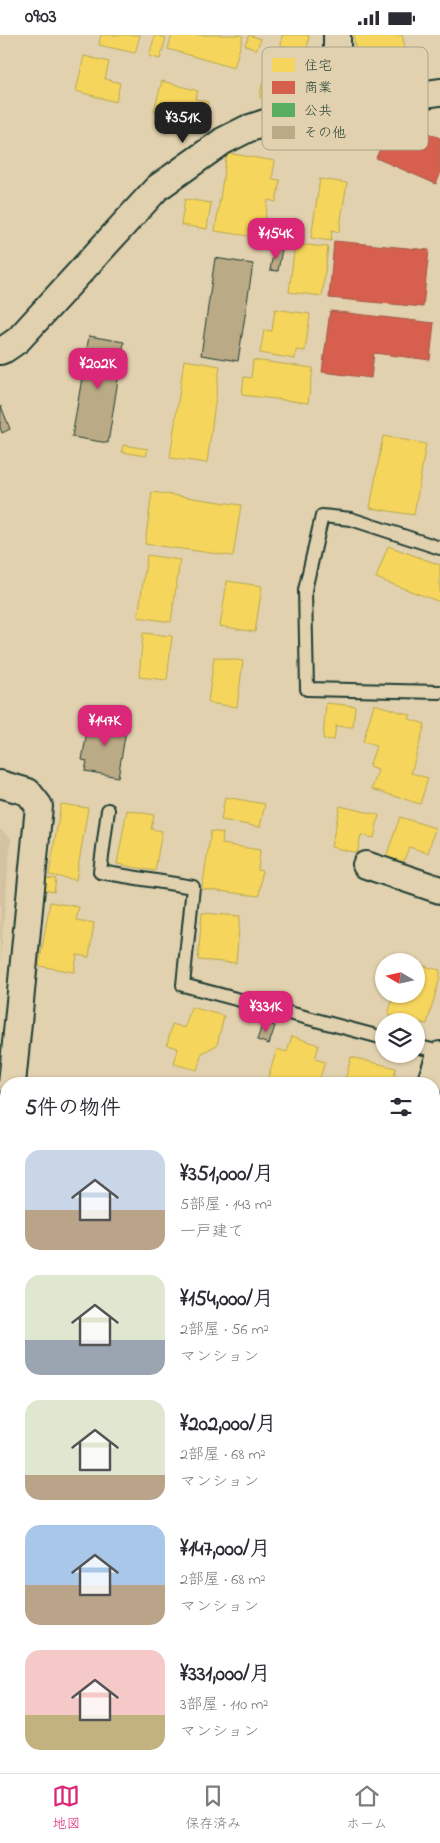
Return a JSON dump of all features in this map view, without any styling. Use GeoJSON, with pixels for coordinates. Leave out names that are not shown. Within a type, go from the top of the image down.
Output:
{"type":"FeatureCollection","features":[{"type":"Feature","properties":{"kind":"street"},"geometry":{"type":"LineString","coordinates":[[0,351],[18,340],[157,188],[223,141],[262,124]]}},
{"type":"Feature","properties":{"kind":"street"},"geometry":{"type":"LineString","coordinates":[[0,784],[28,792],[39,806],[13,1077]]}},
{"type":"Feature","properties":{"kind":"street"},"geometry":{"type":"LineString","coordinates":[[366,865],[440,890]]}},
{"type":"Feature","properties":{"kind":"street"},"geometry":{"type":"LineString","coordinates":[[432,1077],[440,1053]]}},
{"type":"Feature","properties":{"kind":"lane"},"geometry":{"type":"LineString","coordinates":[[440,548],[351,519],[322,516],[305,590],[307,689],[440,692]]}},
{"type":"Feature","properties":{"kind":"lane"},"geometry":{"type":"LineString","coordinates":[[108,810],[100,872],[193,887],[183,985],[375,1035]]}},
{"type":"Feature","properties":{"kind":"lane"},"geometry":{"type":"LineString","coordinates":[[425,1049],[440,1053]]}},
{"type":"Feature","properties":{"kind":"shaded area"},"geometry":{"type":"Polygon","coordinates":[[[0,829],[11,839],[0,961],[0,829]]]}},
{"type":"Feature","properties":{"kind":"building: 住宅"},"geometry":{"type":"Polygon","coordinates":[[[101,35],[140,35],[135,53],[99,45],[101,35]]]}},
{"type":"Feature","properties":{"kind":"building: 住宅"},"geometry":{"type":"Polygon","coordinates":[[[155,35],[166,38],[160,59],[149,56],[155,35]]]}},
{"type":"Feature","properties":{"kind":"building: 住宅"},"geometry":{"type":"Polygon","coordinates":[[[172,35],[243,36],[234,68],[168,49],[172,35]]]}},
{"type":"Feature","properties":{"kind":"building: 住宅"},"geometry":{"type":"Polygon","coordinates":[[[249,35],[261,39],[256,50],[245,45],[249,35]]]}},
{"type":"Feature","properties":{"kind":"building: 住宅"},"geometry":{"type":"Polygon","coordinates":[[[282,35],[309,35],[307,47],[281,46],[282,35]]]}},
{"type":"Feature","properties":{"kind":"building: 住宅"},"geometry":{"type":"Polygon","coordinates":[[[353,35],[402,35],[405,47],[355,47],[353,35]]]}},
{"type":"Feature","properties":{"kind":"building: 住宅"},"geometry":{"type":"Polygon","coordinates":[[[84,56],[109,62],[105,79],[120,83],[116,102],[76,91],[84,56]]]}},
{"type":"Feature","properties":{"kind":"building: 住宅"},"geometry":{"type":"Polygon","coordinates":[[[162,81],[198,91],[195,99],[208,102],[202,124],[154,111],[162,81]]]}},
{"type":"Feature","properties":{"kind":"building: 住宅"},"geometry":{"type":"Polygon","coordinates":[[[227,153],[275,161],[272,179],[280,180],[276,202],[268,200],[262,238],[215,231],[227,153]]]}},
{"type":"Feature","properties":{"kind":"building: 住宅"},"geometry":{"type":"Polygon","coordinates":[[[320,179],[347,183],[339,232],[332,230],[331,241],[311,238],[320,179]]]}},
{"type":"Feature","properties":{"kind":"building: 住宅"},"geometry":{"type":"Polygon","coordinates":[[[185,199],[211,203],[207,229],[181,225],[185,199]]]}},
{"type":"Feature","properties":{"kind":"building: 住宅"},"geometry":{"type":"Polygon","coordinates":[[[295,244],[328,247],[322,296],[289,292],[295,244]]]}},
{"type":"Feature","properties":{"kind":"building: 住宅"},"geometry":{"type":"Polygon","coordinates":[[[275,309],[310,314],[305,351],[296,350],[295,359],[260,353],[264,330],[272,331],[275,309]]]}},
{"type":"Feature","properties":{"kind":"building: 住宅"},"geometry":{"type":"Polygon","coordinates":[[[184,360],[220,366],[207,463],[170,458],[184,360]]]}},
{"type":"Feature","properties":{"kind":"building: 住宅"},"geometry":{"type":"Polygon","coordinates":[[[253,360],[313,368],[308,403],[242,395],[244,377],[251,378],[253,360]]]}},
{"type":"Feature","properties":{"kind":"building: 住宅"},"geometry":{"type":"Polygon","coordinates":[[[383,436],[426,444],[414,515],[370,508],[383,436]]]}},
{"type":"Feature","properties":{"kind":"building: 住宅"},"geometry":{"type":"Polygon","coordinates":[[[123,445],[148,449],[146,456],[122,452],[123,445]]]}},
{"type":"Feature","properties":{"kind":"building: 住宅"},"geometry":{"type":"Polygon","coordinates":[[[152,492],[241,505],[233,556],[145,544],[152,492]]]}},
{"type":"Feature","properties":{"kind":"building: 住宅"},"geometry":{"type":"Polygon","coordinates":[[[388,546],[440,565],[440,602],[376,578],[388,546]]]}},
{"type":"Feature","properties":{"kind":"building: 住宅"},"geometry":{"type":"Polygon","coordinates":[[[147,555],[180,560],[171,622],[138,617],[147,555]]]}},
{"type":"Feature","properties":{"kind":"building: 住宅"},"geometry":{"type":"Polygon","coordinates":[[[227,581],[262,586],[255,632],[220,626],[227,581]]]}},
{"type":"Feature","properties":{"kind":"building: 住宅"},"geometry":{"type":"Polygon","coordinates":[[[143,633],[172,636],[167,680],[139,677],[143,633]]]}},
{"type":"Feature","properties":{"kind":"building: 住宅"},"geometry":{"type":"Polygon","coordinates":[[[214,657],[243,661],[237,707],[208,703],[214,657]]]}},
{"type":"Feature","properties":{"kind":"building: 住宅"},"geometry":{"type":"Polygon","coordinates":[[[326,703],[355,706],[353,727],[336,726],[334,740],[323,739],[326,703]]]}},
{"type":"Feature","properties":{"kind":"building: 住宅"},"geometry":{"type":"Polygon","coordinates":[[[374,704],[411,715],[409,719],[425,724],[411,773],[428,778],[420,804],[372,789],[378,770],[369,767],[376,746],[363,742],[374,704]]]}},
{"type":"Feature","properties":{"kind":"building: 住宅"},"geometry":{"type":"Polygon","coordinates":[[[225,797],[265,804],[260,827],[221,820],[225,797]]]}},
{"type":"Feature","properties":{"kind":"building: 住宅"},"geometry":{"type":"Polygon","coordinates":[[[61,804],[88,808],[76,880],[49,875],[61,804]]]}},
{"type":"Feature","properties":{"kind":"building: 住宅"},"geometry":{"type":"Polygon","coordinates":[[[340,806],[379,815],[374,838],[361,835],[357,853],[331,847],[340,806]]]}},
{"type":"Feature","properties":{"kind":"building: 住宅"},"geometry":{"type":"Polygon","coordinates":[[[127,810],[154,815],[151,829],[162,831],[155,871],[117,864],[127,810]]]}},
{"type":"Feature","properties":{"kind":"building: 住宅"},"geometry":{"type":"Polygon","coordinates":[[[400,817],[435,828],[428,853],[409,847],[403,863],[386,857],[400,817]]]}},
{"type":"Feature","properties":{"kind":"building: 住宅"},"geometry":{"type":"Polygon","coordinates":[[[211,831],[223,833],[222,844],[260,850],[258,870],[262,871],[259,896],[202,889],[211,831]]]}},
{"type":"Feature","properties":{"kind":"building: 住宅"},"geometry":{"type":"Polygon","coordinates":[[[46,878],[56,879],[54,892],[44,890],[46,878]]]}},
{"type":"Feature","properties":{"kind":"building: 住宅"},"geometry":{"type":"Polygon","coordinates":[[[50,902],[79,907],[76,920],[94,923],[89,957],[77,955],[74,972],[39,966],[50,902]]]}},
{"type":"Feature","properties":{"kind":"building: 住宅"},"geometry":{"type":"Polygon","coordinates":[[[202,913],[240,916],[236,963],[198,960],[202,913]]]}},
{"type":"Feature","properties":{"kind":"building: 住宅"},"geometry":{"type":"Polygon","coordinates":[[[425,966],[440,970],[440,977],[427,1024],[425,1024],[425,1013],[389,1013],[391,1003],[425,1003],[425,966]]]}},
{"type":"Feature","properties":{"kind":"building: 住宅"},"geometry":{"type":"Polygon","coordinates":[[[191,1007],[224,1016],[217,1045],[202,1053],[197,1070],[174,1064],[178,1048],[167,1045],[172,1024],[185,1028],[191,1007]]]}},
{"type":"Feature","properties":{"kind":"building: 住宅"},"geometry":{"type":"Polygon","coordinates":[[[292,1036],[319,1045],[315,1059],[325,1062],[320,1077],[268,1077],[277,1049],[287,1052],[292,1036]]]}},
{"type":"Feature","properties":{"kind":"building: 住宅"},"geometry":{"type":"Polygon","coordinates":[[[351,1057],[396,1068],[394,1077],[346,1077],[351,1057]]]}},
{"type":"Feature","properties":{"kind":"building: 商業"},"geometry":{"type":"Polygon","coordinates":[[[428,133],[440,138],[440,175],[436,184],[376,158],[379,150],[428,150],[428,133]]]}},
{"type":"Feature","properties":{"kind":"building: 商業"},"geometry":{"type":"Polygon","coordinates":[[[334,241],[429,250],[423,307],[329,298],[334,241]]]}},
{"type":"Feature","properties":{"kind":"building: 商業"},"geometry":{"type":"Polygon","coordinates":[[[330,311],[434,323],[430,360],[374,353],[371,378],[322,372],[330,311]]]}},
{"type":"Feature","properties":{"kind":"building: その他"},"geometry":{"type":"Polygon","coordinates":[[[274,248],[282,249],[278,271],[270,270],[274,248]]]}},
{"type":"Feature","properties":{"kind":"building: その他"},"geometry":{"type":"Polygon","coordinates":[[[215,258],[253,264],[238,361],[201,355],[215,258]]]}},
{"type":"Feature","properties":{"kind":"building: その他"},"geometry":{"type":"Polygon","coordinates":[[[89,336],[124,342],[108,443],[72,437],[89,336]]]}},
{"type":"Feature","properties":{"kind":"building: その他"},"geometry":{"type":"Polygon","coordinates":[[[1,406],[10,429],[2,433],[0,427],[1,406]]]}},
{"type":"Feature","properties":{"kind":"building: その他"},"geometry":{"type":"Polygon","coordinates":[[[106,716],[128,719],[118,777],[85,771],[87,761],[82,760],[88,726],[104,729],[106,716]]]}},
{"type":"Feature","properties":{"kind":"building: その他"},"geometry":{"type":"Polygon","coordinates":[[[263,1022],[275,1026],[269,1044],[257,1040],[263,1022]]]}}]}
